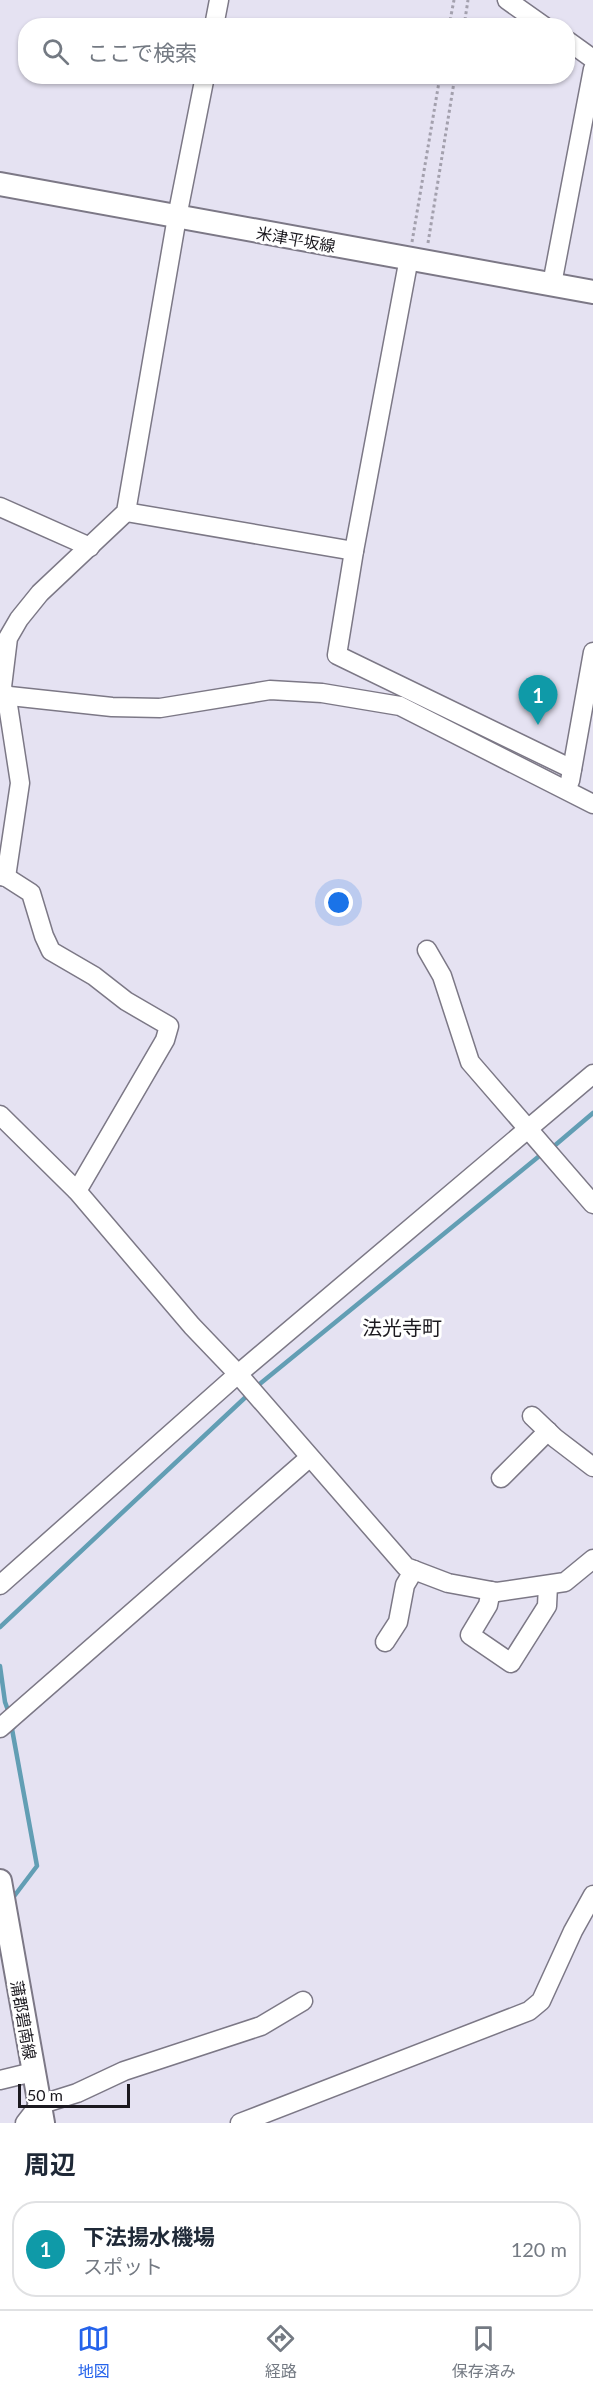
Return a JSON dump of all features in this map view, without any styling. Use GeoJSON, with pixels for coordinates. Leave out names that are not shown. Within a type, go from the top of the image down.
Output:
{"type":"FeatureCollection","features":[{"type":"Feature","properties":{"kind":"main road","name":"米津平坂線"},"geometry":{"type":"LineString","coordinates":[[0,184],[593,292]]}},
{"type":"Feature","properties":{"kind":"main road","name":"蒲郡碧南線"},"geometry":{"type":"LineString","coordinates":[[0,1881],[33,2072],[36,2117]]}},
{"type":"Feature","properties":{"kind":"street"},"geometry":{"type":"LineString","coordinates":[[216,18],[219,0]]}},
{"type":"Feature","properties":{"kind":"street"},"geometry":{"type":"LineString","coordinates":[[507,0],[533,18]]}},
{"type":"Feature","properties":{"kind":"street"},"geometry":{"type":"LineString","coordinates":[[575,47],[593,59]]}},
{"type":"Feature","properties":{"kind":"street"},"geometry":{"type":"LineString","coordinates":[[552,284],[593,69]]}},
{"type":"Feature","properties":{"kind":"street"},"geometry":{"type":"LineString","coordinates":[[77,1191],[165,1040],[169,1026],[126,1001],[93,976],[51,951],[31,893],[3,877],[20,783],[2,687],[4,636],[40,593],[126,512],[177,216],[203,84]]}},
{"type":"Feature","properties":{"kind":"street"},"geometry":{"type":"LineString","coordinates":[[409,258],[354,551],[337,655],[572,769]]}},
{"type":"Feature","properties":{"kind":"street"},"geometry":{"type":"LineString","coordinates":[[0,507],[90,547]]}},
{"type":"Feature","properties":{"kind":"street"},"geometry":{"type":"LineString","coordinates":[[126,512],[354,551]]}},
{"type":"Feature","properties":{"kind":"street"},"geometry":{"type":"LineString","coordinates":[[568,791],[593,652]]}},
{"type":"Feature","properties":{"kind":"street"},"geometry":{"type":"LineString","coordinates":[[3,695],[14,698],[160,708],[270,690],[322,693],[400,706],[593,804]]}},
{"type":"Feature","properties":{"kind":"street"},"geometry":{"type":"LineString","coordinates":[[427,950],[442,976],[470,1062],[593,1204]]}},
{"type":"Feature","properties":{"kind":"street"},"geometry":{"type":"LineString","coordinates":[[0,1585],[238,1374],[593,1074]]}},
{"type":"Feature","properties":{"kind":"street"},"geometry":{"type":"LineString","coordinates":[[0,1115],[77,1191],[192,1326],[238,1374],[406,1567],[448,1583],[497,1592],[565,1582],[593,1559]]}},
{"type":"Feature","properties":{"kind":"street"},"geometry":{"type":"LineString","coordinates":[[532,1416],[593,1467]]}},
{"type":"Feature","properties":{"kind":"street"},"geometry":{"type":"LineString","coordinates":[[501,1478],[548,1431]]}},
{"type":"Feature","properties":{"kind":"street"},"geometry":{"type":"LineString","coordinates":[[0,1728],[309,1458]]}},
{"type":"Feature","properties":{"kind":"street"},"geometry":{"type":"LineString","coordinates":[[385,1642],[398,1622],[405,1585],[414,1570]]}},
{"type":"Feature","properties":{"kind":"street"},"geometry":{"type":"LineString","coordinates":[[491,1591],[488,1605],[470,1635],[511,1663],[547,1606],[548,1586]]}},
{"type":"Feature","properties":{"kind":"street"},"geometry":{"type":"LineString","coordinates":[[240,2123],[529,2011],[541,2001],[573,1931],[593,1895]]}},
{"type":"Feature","properties":{"kind":"street"},"geometry":{"type":"LineString","coordinates":[[36,2117],[77,2093],[124,2072],[261,2026],[303,2001]]}},
{"type":"Feature","properties":{"kind":"street"},"geometry":{"type":"LineString","coordinates":[[0,2080],[33,2072]]}},
{"type":"Feature","properties":{"kind":"path"},"geometry":{"type":"LineString","coordinates":[[451,18],[454,0]]}},
{"type":"Feature","properties":{"kind":"path"},"geometry":{"type":"LineString","coordinates":[[465,18],[468,0]]}},
{"type":"Feature","properties":{"kind":"path"},"geometry":{"type":"LineString","coordinates":[[409,258],[440,84]]}},
{"type":"Feature","properties":{"kind":"waterway"},"geometry":{"type":"LineString","coordinates":[[552,1146],[593,1113]]}},
{"type":"Feature","properties":{"kind":"waterway"},"geometry":{"type":"LineString","coordinates":[[256,1387],[543,1153]]}},
{"type":"Feature","properties":{"kind":"waterway"},"geometry":{"type":"LineString","coordinates":[[0,1627],[250,1393]]}},
{"type":"Feature","properties":{"kind":"waterway"},"geometry":{"type":"LineString","coordinates":[[0,1666],[5,1702],[9,1713]]}},
{"type":"Feature","properties":{"kind":"waterway"},"geometry":{"type":"LineString","coordinates":[[12,1899],[37,1866],[12,1729],[14,1727]]}},
{"type":"Feature","properties":{"kind":"place","name":"下法揚水機場"},"geometry":{"type":"Point","coordinates":[538,725]}},
{"type":"Feature","properties":{"kind":"district","name":"法光寺町"},"geometry":{"type":"Point","coordinates":[402,1327]}}]}
